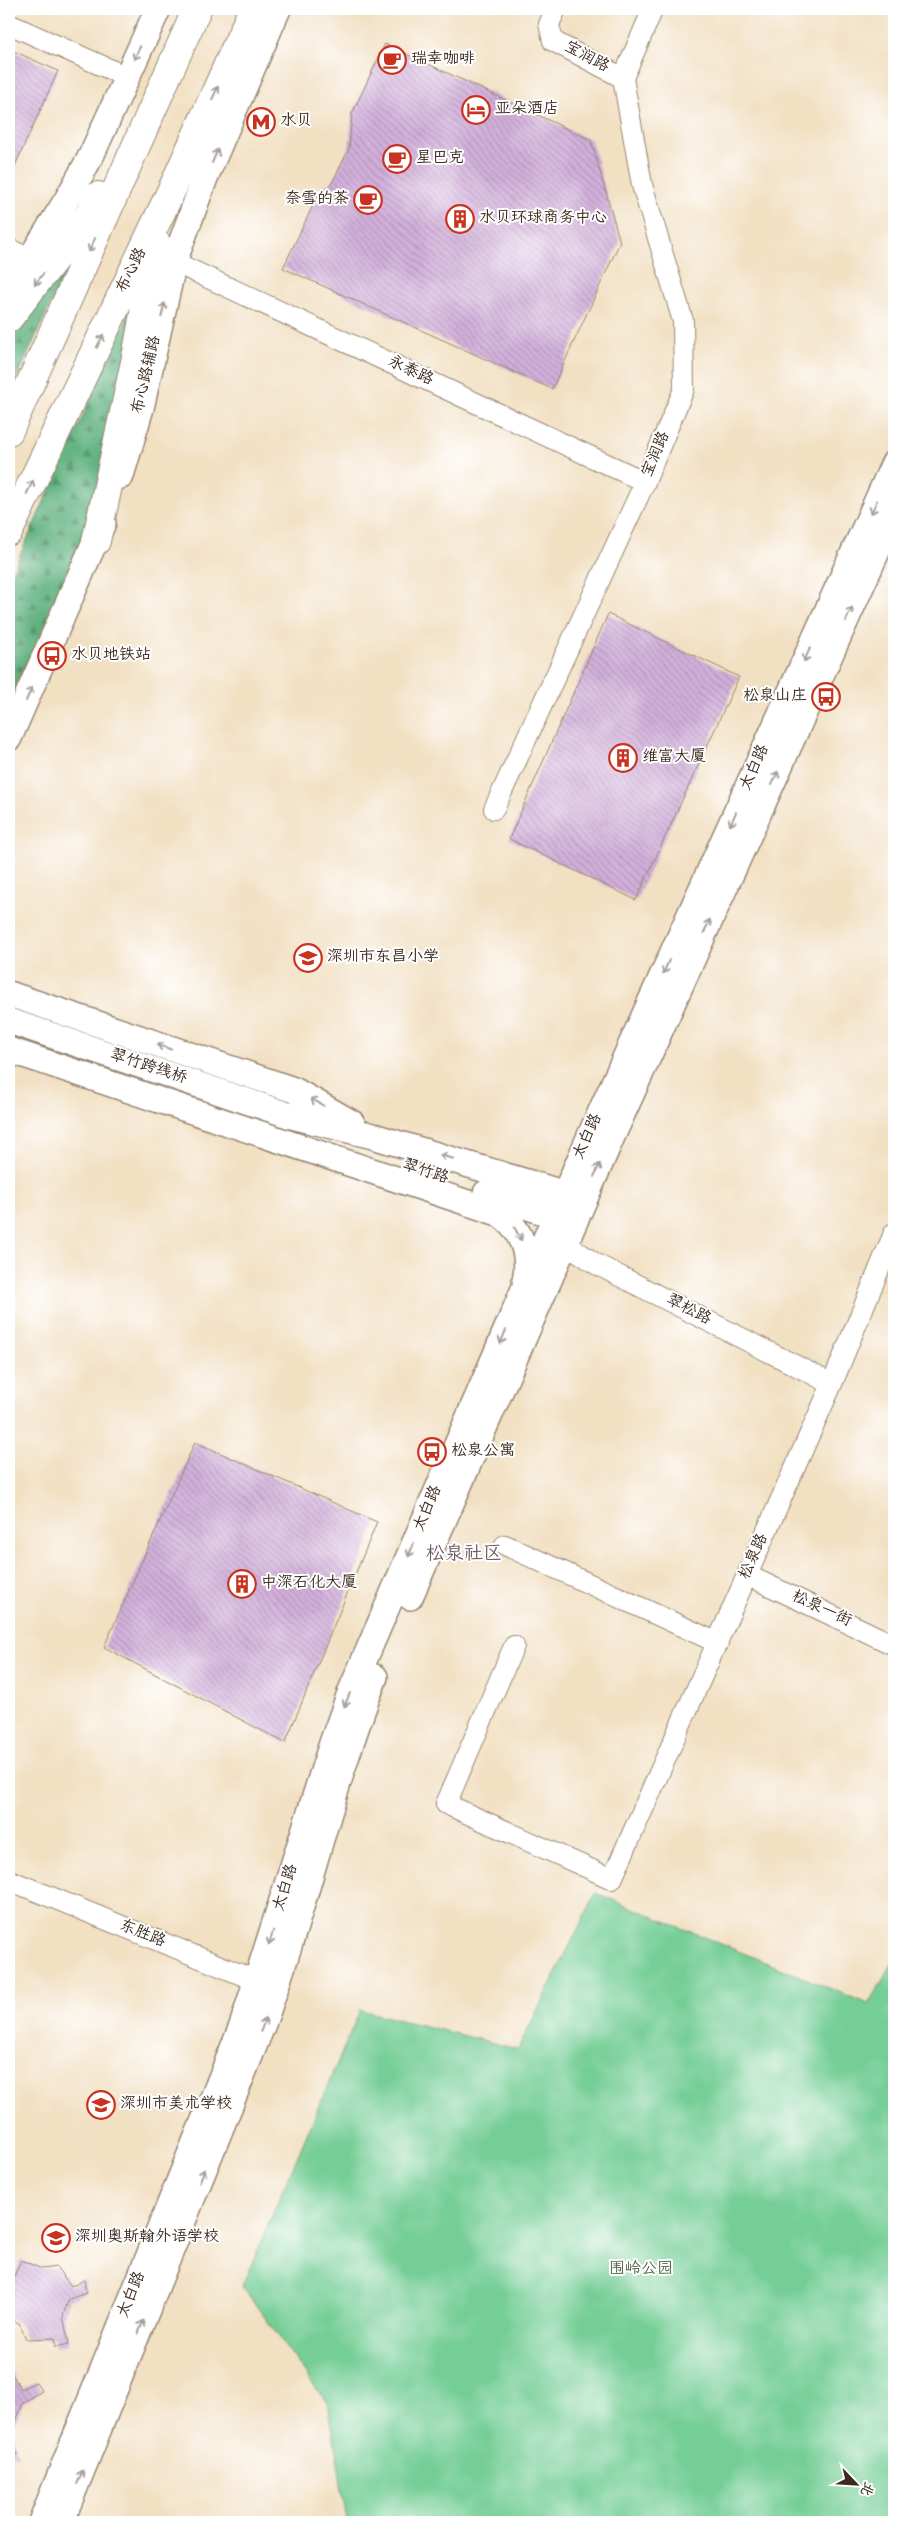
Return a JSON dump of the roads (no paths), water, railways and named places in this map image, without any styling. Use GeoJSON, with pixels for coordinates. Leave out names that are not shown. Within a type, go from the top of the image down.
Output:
{"type":"FeatureCollection","features":[{"type":"Feature","properties":{"kind":"highway","name":"布心路"},"geometry":{"type":"LineString","coordinates":[[9,531],[174,185],[252,9]]}},
{"type":"Feature","properties":{"kind":"highway"},"geometry":{"type":"LineString","coordinates":[[9,318],[90,213],[197,10]]}},
{"type":"Feature","properties":{"kind":"highway"},"geometry":{"type":"LineString","coordinates":[[9,431],[197,10]]}},
{"type":"Feature","properties":{"kind":"highway"},"geometry":{"type":"LineString","coordinates":[[96,541],[136,357],[157,242],[174,185]]}},
{"type":"Feature","properties":{"kind":"main road"},"geometry":{"type":"LineString","coordinates":[[9,293],[19,253],[69,196],[91,156],[158,9]]}},
{"type":"Feature","properties":{"kind":"main road","name":"布心路辅路"},"geometry":{"type":"LineString","coordinates":[[9,738],[96,541],[126,463],[141,408],[174,262],[205,178],[278,9]]}},
{"type":"Feature","properties":{"kind":"main road","name":"太白路"},"geometry":{"type":"LineString","coordinates":[[61,2522],[267,1985],[374,1678],[562,1219],[894,463]]}},
{"type":"Feature","properties":{"kind":"main road","name":"太白路"},"geometry":{"type":"LineString","coordinates":[[41,2522],[230,2057],[267,1985],[344,1709],[523,1292],[562,1219],[894,514]]}},
{"type":"Feature","properties":{"kind":"main road"},"geometry":{"type":"LineString","coordinates":[[9,994],[294,1090],[373,1136]]}},
{"type":"Feature","properties":{"kind":"main road","name":"翠竹跨线桥"},"geometry":{"type":"LineString","coordinates":[[9,1021],[286,1121]]}},
{"type":"Feature","properties":{"kind":"main road","name":"翠竹跨线桥"},"geometry":{"type":"LineString","coordinates":[[9,1037],[286,1121]]}},
{"type":"Feature","properties":{"kind":"main road"},"geometry":{"type":"LineString","coordinates":[[9,1050],[318,1154]]}},
{"type":"Feature","properties":{"kind":"main road","name":"翠竹路"},"geometry":{"type":"LineString","coordinates":[[286,1121],[562,1219]]}},
{"type":"Feature","properties":{"kind":"main road","name":"翠竹路"},"geometry":{"type":"LineString","coordinates":[[286,1121],[373,1136],[494,1171],[562,1219]]}},
{"type":"Feature","properties":{"kind":"main road","name":"翠竹路"},"geometry":{"type":"LineString","coordinates":[[286,1121],[318,1154],[498,1213],[508,1218],[517,1230],[527,1258],[523,1292]]}},
{"type":"Feature","properties":{"kind":"street","name":"宝润路"},"geometry":{"type":"LineString","coordinates":[[556,9],[549,24],[553,41],[622,78]]}},
{"type":"Feature","properties":{"kind":"street","name":"宝润路"},"geometry":{"type":"LineString","coordinates":[[494,809],[645,482],[684,389],[683,321],[642,185],[622,78],[653,9]]}},
{"type":"Feature","properties":{"kind":"street"},"geometry":{"type":"LineString","coordinates":[[9,24],[127,76]]}},
{"type":"Feature","properties":{"kind":"street","name":"永泰路"},"geometry":{"type":"LineString","coordinates":[[174,262],[645,482]]}},
{"type":"Feature","properties":{"kind":"street","name":"翠松路"},"geometry":{"type":"LineString","coordinates":[[562,1219],[596,1264],[832,1384]]}},
{"type":"Feature","properties":{"kind":"street","name":"松泉路"},"geometry":{"type":"LineString","coordinates":[[514,1646],[446,1804],[612,1879],[832,1384],[894,1233]]}},
{"type":"Feature","properties":{"kind":"street"},"geometry":{"type":"LineString","coordinates":[[505,1545],[718,1643]]}},
{"type":"Feature","properties":{"kind":"street","name":"松泉一街"},"geometry":{"type":"LineString","coordinates":[[747,1575],[894,1645]]}},
{"type":"Feature","properties":{"kind":"street","name":"东胜路"},"geometry":{"type":"LineString","coordinates":[[9,1880],[267,1985]]}},
{"type":"Feature","properties":{"kind":"place","name":"瑞幸咖啡"},"geometry":{"type":"Point","coordinates":[392,60]}},
{"type":"Feature","properties":{"kind":"place","name":"亚朵酒店"},"geometry":{"type":"Point","coordinates":[476,110]}},
{"type":"Feature","properties":{"kind":"place","name":"水贝"},"geometry":{"type":"Point","coordinates":[261,122]}},
{"type":"Feature","properties":{"kind":"place","name":"星巴克"},"geometry":{"type":"Point","coordinates":[397,159]}},
{"type":"Feature","properties":{"kind":"place","name":"奈雪的茶"},"geometry":{"type":"Point","coordinates":[368,200]}},
{"type":"Feature","properties":{"kind":"place","name":"水贝环球商务中心"},"geometry":{"type":"Point","coordinates":[460,219]}},
{"type":"Feature","properties":{"kind":"place","name":"水贝地铁站"},"geometry":{"type":"Point","coordinates":[52,656]}},
{"type":"Feature","properties":{"kind":"place","name":"松泉山庄"},"geometry":{"type":"Point","coordinates":[826,697]}},
{"type":"Feature","properties":{"kind":"place","name":"维富大厦"},"geometry":{"type":"Point","coordinates":[623,758]}},
{"type":"Feature","properties":{"kind":"place","name":"深圳市东昌小学"},"geometry":{"type":"Point","coordinates":[308,958]}},
{"type":"Feature","properties":{"kind":"place","name":"松泉公寓"},"geometry":{"type":"Point","coordinates":[432,1452]}},
{"type":"Feature","properties":{"kind":"place","name":"中深石化大厦"},"geometry":{"type":"Point","coordinates":[242,1584]}},
{"type":"Feature","properties":{"kind":"place","name":"深圳市美术学校"},"geometry":{"type":"Point","coordinates":[101,2105]}},
{"type":"Feature","properties":{"kind":"place","name":"深圳奥斯翰外语学校"},"geometry":{"type":"Point","coordinates":[56,2238]}},
{"type":"Feature","properties":{"kind":"district","name":"松泉社区"},"geometry":{"type":"Point","coordinates":[464,1555]}},
{"type":"Feature","properties":{"kind":"park label","name":"围岭公园"},"geometry":{"type":"Point","coordinates":[641,2270]}}]}
